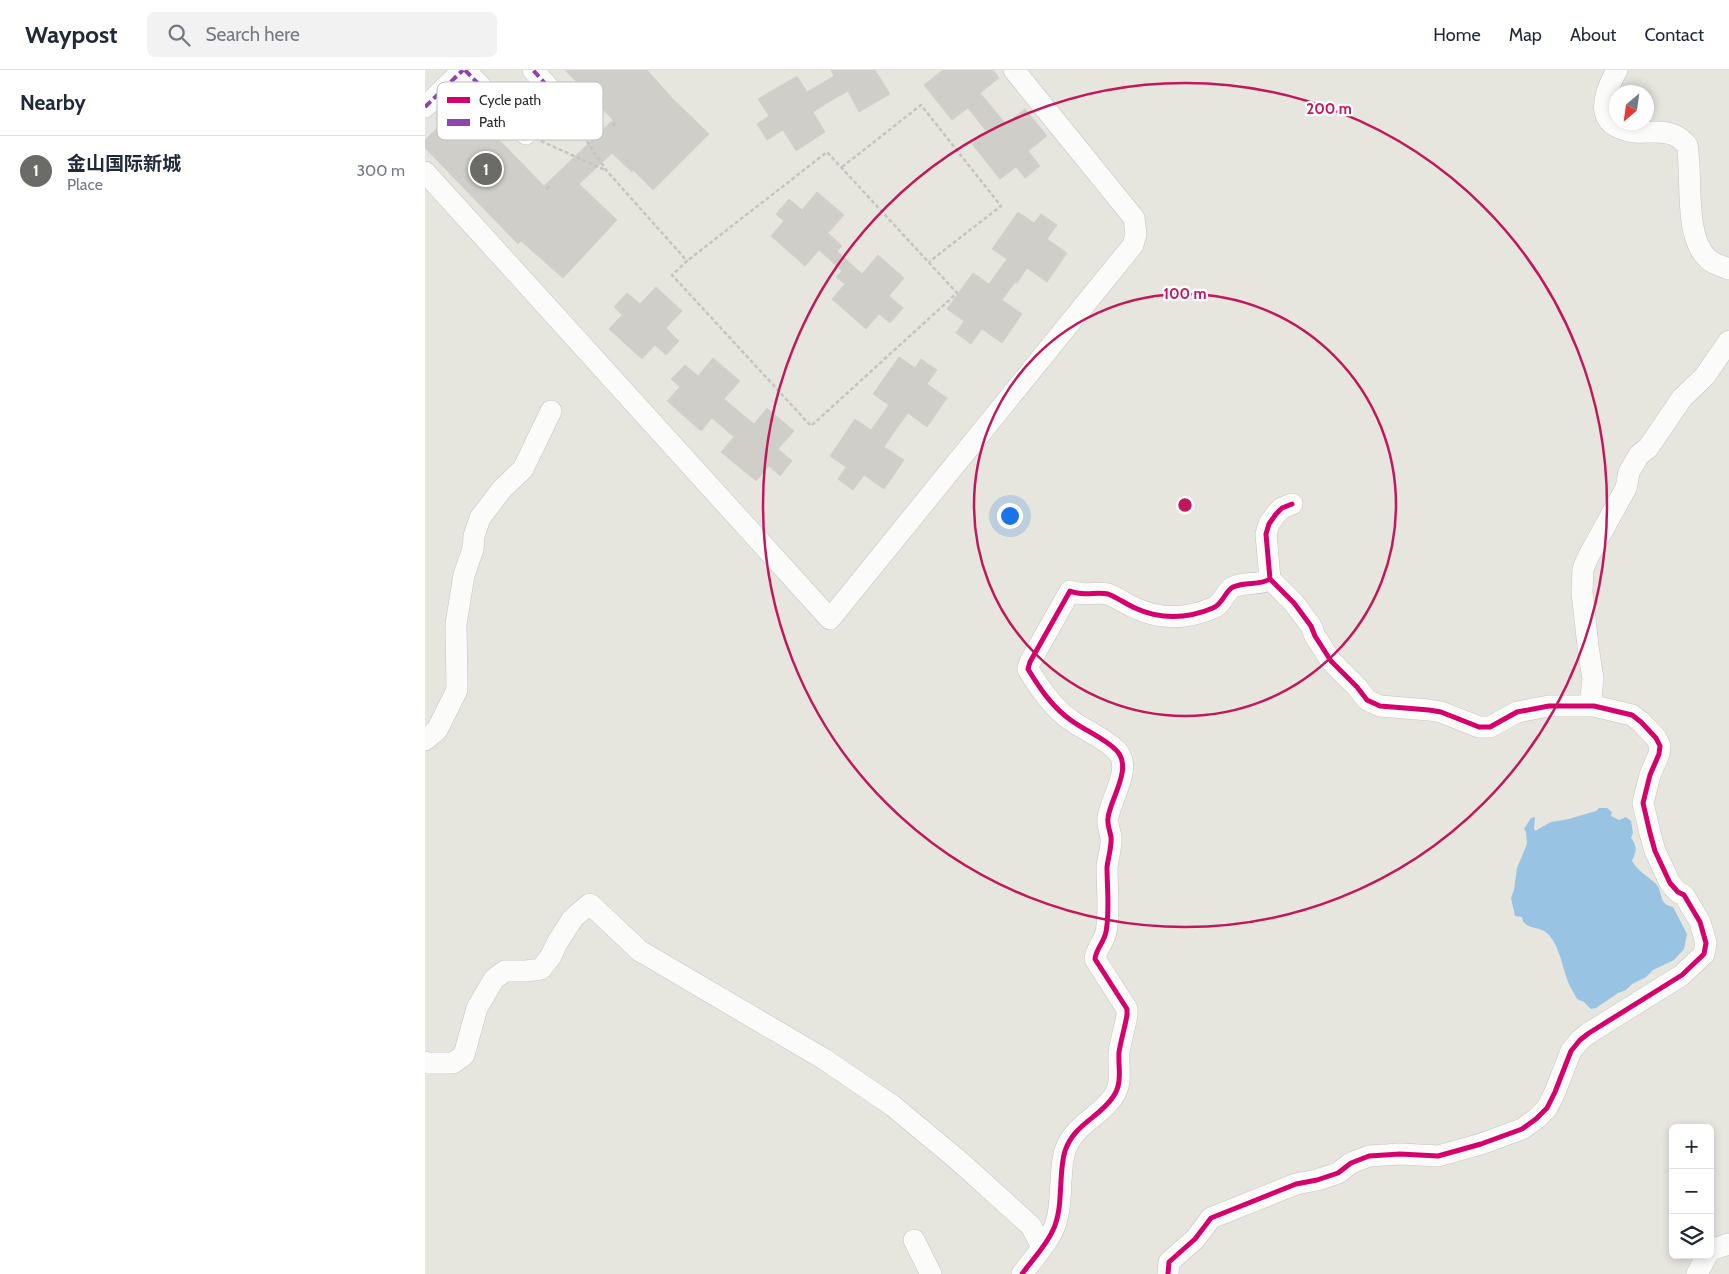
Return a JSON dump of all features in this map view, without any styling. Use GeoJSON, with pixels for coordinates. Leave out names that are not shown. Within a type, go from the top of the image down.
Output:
{"type":"FeatureCollection","features":[{"type":"Feature","properties":{"kind":"street"},"geometry":{"type":"LineString","coordinates":[[451,82],[464,70],[476,82]]}},
{"type":"Feature","properties":{"kind":"street"},"geometry":{"type":"LineString","coordinates":[[533,70],[544,82]]}},
{"type":"Feature","properties":{"kind":"street"},"geometry":{"type":"LineString","coordinates":[[425,172],[830,619],[1133,245],[1136,234],[1134,218],[1014,70]]}},
{"type":"Feature","properties":{"kind":"street"},"geometry":{"type":"LineString","coordinates":[[1617,70],[1605,96],[1604,109],[1607,116],[1613,124],[1622,129],[1636,132],[1673,134],[1687,145],[1689,155],[1690,209],[1694,231],[1703,253],[1709,260],[1729,269]]}},
{"type":"Feature","properties":{"kind":"street"},"geometry":{"type":"LineString","coordinates":[[425,106],[437,95]]}},
{"type":"Feature","properties":{"kind":"street"},"geometry":{"type":"LineString","coordinates":[[1590,706],[1593,679],[1582,592],[1583,569],[1626,488],[1629,472],[1639,455],[1649,448],[1682,398],[1705,376],[1729,340]]}},
{"type":"Feature","properties":{"kind":"street"},"geometry":{"type":"LineString","coordinates":[[425,740],[437,730],[457,690],[456,624],[464,575],[480,518],[502,489],[523,469],[551,411]]}},
{"type":"Feature","properties":{"kind":"street"},"geometry":{"type":"LineString","coordinates":[[1168,1274],[1169,1262],[1195,1239],[1211,1218],[1296,1184],[1317,1180],[1338,1172],[1351,1163],[1369,1156],[1401,1154],[1438,1156],[1481,1144],[1521,1129],[1536,1119],[1547,1108],[1571,1051],[1580,1040],[1682,975],[1704,954],[1706,943],[1700,922],[1684,895],[1678,892],[1670,883],[1655,851],[1643,803],[1660,746],[1656,738],[1641,722],[1632,716],[1590,706],[1549,706],[1517,712],[1490,727],[1479,726],[1441,712],[1380,706],[1367,700],[1331,661],[1311,626],[1294,603],[1270,579],[1266,534],[1269,524],[1276,514],[1282,508],[1292,504]]}},
{"type":"Feature","properties":{"kind":"street"},"geometry":{"type":"LineString","coordinates":[[1022,1274],[1053,1230],[1056,1220],[1063,1162],[1068,1146],[1076,1131],[1099,1112],[1114,1096],[1120,1080],[1119,1060],[1127,1015],[1127,1009],[1095,959],[1106,933],[1107,866],[1111,838],[1108,818],[1123,766],[1122,759],[1116,750],[1071,720],[1050,701],[1028,669],[1030,662],[1070,591],[1086,595],[1106,594],[1149,613],[1176,618],[1217,607],[1231,587],[1246,583],[1264,583],[1270,579]]}},
{"type":"Feature","properties":{"kind":"street"},"geometry":{"type":"LineString","coordinates":[[425,1062],[453,1063],[464,1055],[477,1008],[494,979],[505,971],[541,969],[551,956],[573,918],[590,904],[640,951],[824,1059],[893,1106],[959,1160],[1031,1226],[1042,1247]]}},
{"type":"Feature","properties":{"kind":"street"},"geometry":{"type":"LineString","coordinates":[[914,1240],[931,1274]]}},
{"type":"Feature","properties":{"kind":"street"},"geometry":{"type":"LineString","coordinates":[[1714,1249],[1729,1244]]}},
{"type":"Feature","properties":{"kind":"street"},"geometry":{"type":"LineString","coordinates":[[1697,1274],[1705,1259]]}},
{"type":"Feature","properties":{"kind":"path"},"geometry":{"type":"LineString","coordinates":[[842,168],[921,105],[1001,206],[929,262]]}},
{"type":"Feature","properties":{"kind":"path"},"geometry":{"type":"LineString","coordinates":[[539,140],[606,170]]}},
{"type":"Feature","properties":{"kind":"path"},"geometry":{"type":"LineString","coordinates":[[586,140],[606,170],[687,261]]}},
{"type":"Feature","properties":{"kind":"path"},"geometry":{"type":"LineString","coordinates":[[827,152],[842,168],[957,293],[811,426],[672,275],[687,261],[827,152]]}},
{"type":"Feature","properties":{"kind":"water"},"geometry":{"type":"Polygon","coordinates":[[[1599,808],[1607,808],[1612,812],[1611,816],[1619,820],[1626,817],[1631,821],[1633,833],[1631,838],[1636,849],[1632,861],[1655,883],[1660,890],[1662,900],[1673,907],[1687,934],[1684,949],[1674,960],[1653,970],[1626,990],[1618,993],[1596,1008],[1591,1009],[1584,1002],[1577,999],[1568,982],[1558,950],[1552,939],[1546,932],[1526,924],[1522,917],[1515,916],[1511,898],[1517,868],[1527,844],[1524,829],[1531,818],[1535,817],[1535,831],[1551,822],[1569,819],[1596,811],[1599,808]]]}},
{"type":"Feature","properties":{"kind":"building"},"geometry":{"type":"Polygon","coordinates":[[[565,70],[647,70],[671,97],[709,134],[653,190],[612,153],[579,184],[617,220],[563,278],[521,241],[518,244],[425,148],[425,140],[437,128],[437,140],[499,140],[544,186],[592,140],[603,140],[603,130],[613,120],[603,110],[603,82],[577,82],[565,70]]]}},
{"type":"Feature","properties":{"kind":"building"},"geometry":{"type":"Polygon","coordinates":[[[831,70],[875,70],[890,94],[859,112],[848,91],[832,100],[813,112],[825,132],[796,151],[783,130],[767,140],[757,124],[769,116],[758,99],[797,76],[807,92],[834,76],[831,70]]]}},
{"type":"Feature","properties":{"kind":"building"},"geometry":{"type":"Polygon","coordinates":[[[943,70],[993,70],[999,78],[980,93],[1006,124],[1025,109],[1047,136],[1028,151],[1040,166],[1025,178],[1016,167],[1000,179],[972,144],[987,132],[968,108],[952,120],[924,85],[943,70]]]}},
{"type":"Feature","properties":{"kind":"building"},"geometry":{"type":"Polygon","coordinates":[[[817,192],[844,215],[828,233],[842,246],[837,251],[862,274],[878,255],[904,278],[889,296],[903,308],[890,323],[879,314],[866,329],[832,299],[845,284],[836,277],[842,271],[819,250],[805,266],[771,236],[784,221],[776,214],[789,199],[802,210],[817,192]]]}},
{"type":"Feature","properties":{"kind":"building"},"geometry":{"type":"Polygon","coordinates":[[[1018,212],[1034,223],[1041,214],[1057,225],[1047,239],[1067,253],[1047,282],[1027,268],[1002,300],[1022,314],[1002,343],[982,329],[971,344],[956,333],[964,321],[947,309],[973,273],[989,284],[1007,259],[992,249],[1018,212]]]}},
{"type":"Feature","properties":{"kind":"building"},"geometry":{"type":"Polygon","coordinates":[[[656,287],[682,311],[666,328],[679,341],[666,355],[655,345],[642,359],[609,329],[622,315],[614,307],[627,293],[640,304],[656,287]]]}},
{"type":"Feature","properties":{"kind":"building"},"geometry":{"type":"Polygon","coordinates":[[[899,357],[915,368],[921,359],[937,370],[927,384],[947,398],[927,427],[908,413],[894,432],[884,447],[904,460],[884,489],[864,475],[853,490],[838,479],[846,467],[830,456],[855,419],[871,430],[889,405],[873,394],[899,357]]]}},
{"type":"Feature","properties":{"kind":"building"},"geometry":{"type":"Polygon","coordinates":[[[713,358],[740,381],[724,399],[754,424],[767,408],[794,431],[778,449],[792,461],[780,476],[769,466],[756,481],[721,452],[734,437],[712,418],[701,431],[667,401],[680,387],[671,379],[685,365],[698,376],[713,358]]]}},
{"type":"Feature","properties":{"kind":"marked path"},"geometry":{"type":"LineString","coordinates":[[451,82],[463,70]]}},
{"type":"Feature","properties":{"kind":"marked path"},"geometry":{"type":"LineString","coordinates":[[465,70],[476,82]]}},
{"type":"Feature","properties":{"kind":"marked path"},"geometry":{"type":"LineString","coordinates":[[533,70],[544,82]]}},
{"type":"Feature","properties":{"kind":"marked path"},"geometry":{"type":"LineString","coordinates":[[425,107],[437,95]]}},
{"type":"Feature","properties":{"kind":"cycle path"},"geometry":{"type":"LineString","coordinates":[[1022,1274],[1047,1242],[1053,1230],[1059,1211],[1063,1160],[1069,1142],[1074,1134],[1101,1110],[1116,1092],[1119,1081],[1119,1052],[1127,1015],[1127,1009],[1095,959],[1105,936],[1107,924],[1107,867],[1111,841],[1108,818],[1122,774],[1123,765],[1121,757],[1111,746],[1065,716],[1053,704],[1028,669],[1030,662],[1070,591],[1080,594],[1108,594],[1145,612],[1174,617],[1203,612],[1213,608],[1219,604],[1233,587],[1270,579],[1266,534],[1269,524],[1276,514],[1282,508],[1292,504]]}},
{"type":"Feature","properties":{"kind":"cycle path"},"geometry":{"type":"LineString","coordinates":[[1168,1274],[1169,1262],[1195,1239],[1211,1218],[1296,1184],[1338,1173],[1351,1163],[1369,1156],[1400,1154],[1438,1156],[1481,1144],[1522,1129],[1547,1108],[1571,1051],[1580,1040],[1682,975],[1704,954],[1706,943],[1700,922],[1684,895],[1678,892],[1670,883],[1655,851],[1643,803],[1660,746],[1656,738],[1641,722],[1632,715],[1594,706],[1549,706],[1517,712],[1490,727],[1479,727],[1441,712],[1380,706],[1367,700],[1331,661],[1311,626],[1294,603],[1270,579]]}},
{"type":"Feature","properties":{"kind":"place","name":"金山国际新城"},"geometry":{"type":"Point","coordinates":[486,169]}}]}
